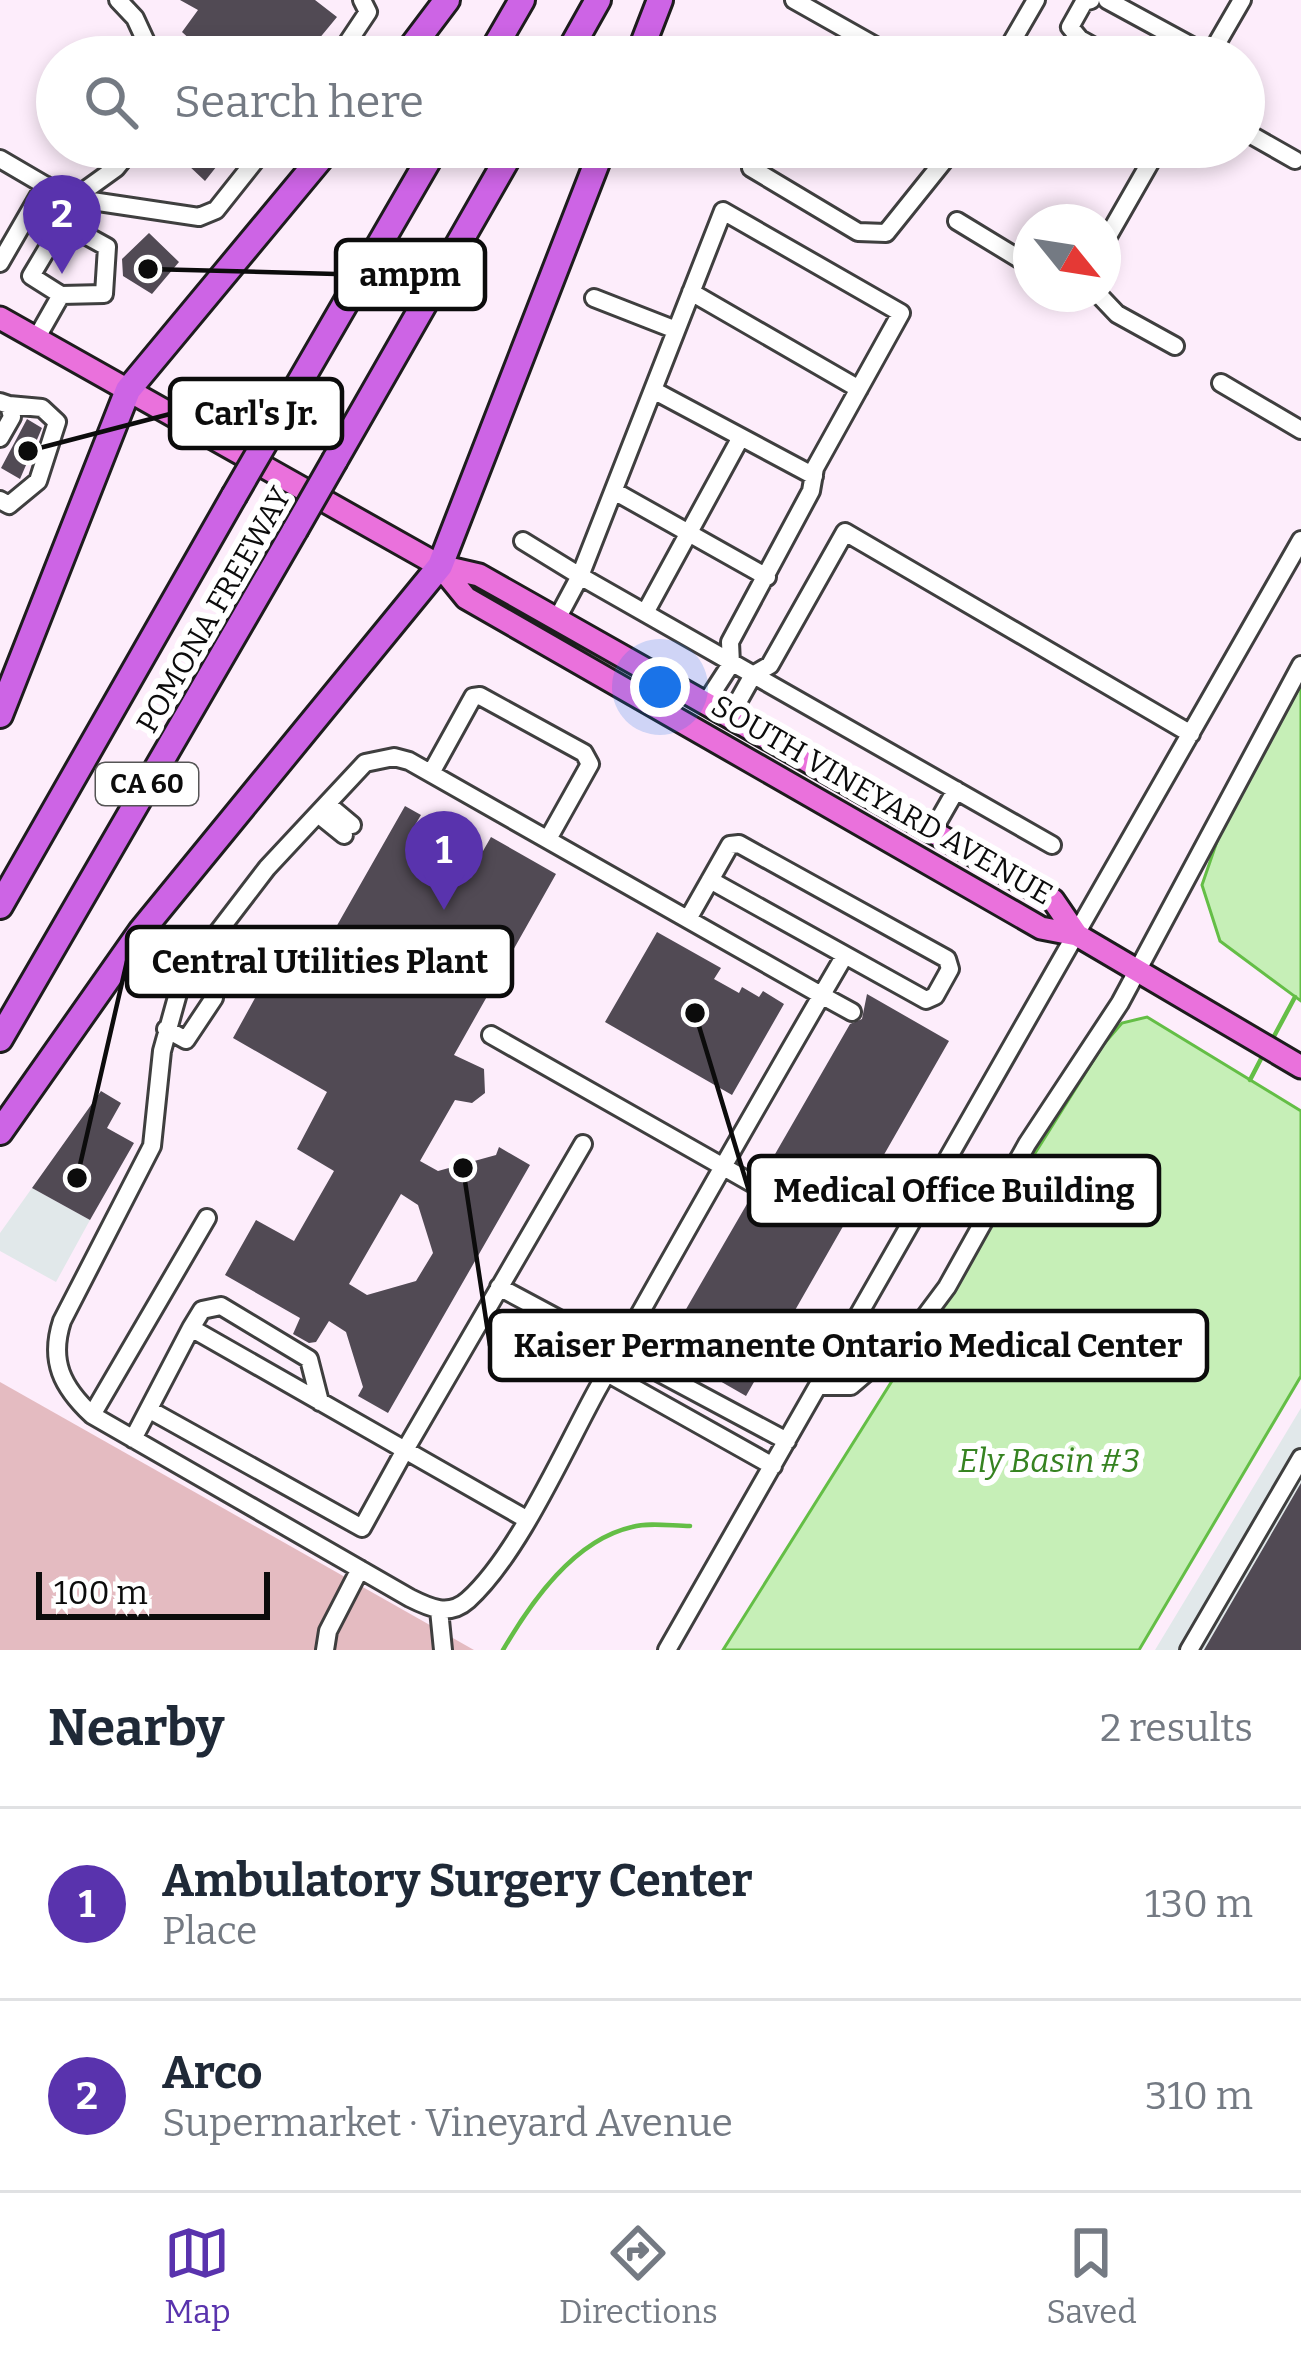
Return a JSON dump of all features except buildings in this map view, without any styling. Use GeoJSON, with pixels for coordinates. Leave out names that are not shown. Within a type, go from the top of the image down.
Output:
{"type":"FeatureCollection","features":[{"type":"Feature","properties":{"kind":"highway"},"geometry":{"type":"LineString","coordinates":[[420,36],[447,0]]}},
{"type":"Feature","properties":{"kind":"highway"},"geometry":{"type":"LineString","coordinates":[[501,36],[522,0]]}},
{"type":"Feature","properties":{"kind":"highway"},"geometry":{"type":"LineString","coordinates":[[578,36],[598,0]]}},
{"type":"Feature","properties":{"kind":"highway"},"geometry":{"type":"LineString","coordinates":[[646,36],[660,0]]}},
{"type":"Feature","properties":{"kind":"highway"},"geometry":{"type":"LineString","coordinates":[[0,715],[128,390],[313,168]]}},
{"type":"Feature","properties":{"kind":"highway","name":"POMONA FREEWAY"},"geometry":{"type":"LineString","coordinates":[[0,906],[424,168]]}},
{"type":"Feature","properties":{"kind":"highway","name":"POMONA FREEWAY"},"geometry":{"type":"LineString","coordinates":[[0,1039],[502,168]]}},
{"type":"Feature","properties":{"kind":"highway"},"geometry":{"type":"LineString","coordinates":[[0,1132],[142,930],[440,566],[595,168]]}},
{"type":"Feature","properties":{"kind":"main road"},"geometry":{"type":"LineString","coordinates":[[0,318],[440,566]]}},
{"type":"Feature","properties":{"kind":"main road","name":"SOUTH VINEYARD AVENUE"},"geometry":{"type":"LineString","coordinates":[[440,566],[479,575],[1053,901],[1077,935]]}},
{"type":"Feature","properties":{"kind":"main road","name":"SOUTH VINEYARD AVENUE"},"geometry":{"type":"LineString","coordinates":[[440,566],[466,598],[1041,928],[1077,935],[1292,1062]]}},
{"type":"Feature","properties":{"kind":"street"},"geometry":{"type":"LineString","coordinates":[[118,0],[143,36]]}},
{"type":"Feature","properties":{"kind":"street"},"geometry":{"type":"LineString","coordinates":[[355,36],[368,11],[362,0]]}},
{"type":"Feature","properties":{"kind":"street"},"geometry":{"type":"LineString","coordinates":[[794,0],[858,36]]}},
{"type":"Feature","properties":{"kind":"street"},"geometry":{"type":"LineString","coordinates":[[1015,36],[1036,0]]}},
{"type":"Feature","properties":{"kind":"street"},"geometry":{"type":"LineString","coordinates":[[1077,36],[1070,27],[1084,2],[1091,0]]}},
{"type":"Feature","properties":{"kind":"street"},"geometry":{"type":"LineString","coordinates":[[1107,0],[1171,36]]}},
{"type":"Feature","properties":{"kind":"street"},"geometry":{"type":"LineString","coordinates":[[1221,36],[1242,0]]}},
{"type":"Feature","properties":{"kind":"street"},"geometry":{"type":"LineString","coordinates":[[1265,143],[1294,160]]}},
{"type":"Feature","properties":{"kind":"street"},"geometry":{"type":"LineString","coordinates":[[0,183],[5,162],[81,200],[199,217],[216,210],[249,168]]}},
{"type":"Feature","properties":{"kind":"street"},"geometry":{"type":"LineString","coordinates":[[78,231],[81,200],[116,168]]}},
{"type":"Feature","properties":{"kind":"street"},"geometry":{"type":"LineString","coordinates":[[753,168],[858,232],[886,233],[936,168]]}},
{"type":"Feature","properties":{"kind":"street"},"geometry":{"type":"LineString","coordinates":[[1121,214],[1147,168]]}},
{"type":"Feature","properties":{"kind":"street"},"geometry":{"type":"LineString","coordinates":[[0,263],[45,185]]}},
{"type":"Feature","properties":{"kind":"street"},"geometry":{"type":"LineString","coordinates":[[557,619],[580,576],[723,211],[901,313],[730,642],[731,664],[706,701]]}},
{"type":"Feature","properties":{"kind":"street"},"geometry":{"type":"LineString","coordinates":[[957,221],[1013,255]]}},
{"type":"Feature","properties":{"kind":"street"},"geometry":{"type":"LineString","coordinates":[[62,224],[107,247],[104,294],[62,295],[32,276],[62,224]]}},
{"type":"Feature","properties":{"kind":"street"},"geometry":{"type":"LineString","coordinates":[[691,292],[859,389]]}},
{"type":"Feature","properties":{"kind":"street"},"geometry":{"type":"LineString","coordinates":[[36,339],[62,295]]}},
{"type":"Feature","properties":{"kind":"street"},"geometry":{"type":"LineString","coordinates":[[594,298],[676,330]]}},
{"type":"Feature","properties":{"kind":"street"},"geometry":{"type":"LineString","coordinates":[[1115,312],[1175,346]]}},
{"type":"Feature","properties":{"kind":"street"},"geometry":{"type":"LineString","coordinates":[[1221,383],[1301,430]]}},
{"type":"Feature","properties":{"kind":"street"},"geometry":{"type":"LineString","coordinates":[[653,390],[814,476]]}},
{"type":"Feature","properties":{"kind":"street"},"geometry":{"type":"LineString","coordinates":[[0,438],[12,417],[4,404]]}},
{"type":"Feature","properties":{"kind":"street"},"geometry":{"type":"LineString","coordinates":[[0,500],[9,505],[38,481],[57,422],[42,408],[4,404]]}},
{"type":"Feature","properties":{"kind":"street"},"geometry":{"type":"LineString","coordinates":[[645,613],[741,437]]}},
{"type":"Feature","properties":{"kind":"street"},"geometry":{"type":"LineString","coordinates":[[614,491],[767,577]]}},
{"type":"Feature","properties":{"kind":"street"},"geometry":{"type":"LineString","coordinates":[[730,716],[753,675],[770,664],[845,532],[1191,734]]}},
{"type":"Feature","properties":{"kind":"street"},"geometry":{"type":"LineString","coordinates":[[668,1650],[1301,540]]}},
{"type":"Feature","properties":{"kind":"street"},"geometry":{"type":"LineString","coordinates":[[523,541],[1052,845]]}},
{"type":"Feature","properties":{"kind":"street"},"geometry":{"type":"LineString","coordinates":[[818,1386],[851,1386],[912,1334],[947,1287],[1027,1144],[1120,1003],[1301,665]]}},
{"type":"Feature","properties":{"kind":"street"},"geometry":{"type":"LineString","coordinates":[[431,773],[473,697],[480,696],[584,753],[590,764],[548,839]]}},
{"type":"Feature","properties":{"kind":"street"},"geometry":{"type":"LineString","coordinates":[[845,955],[821,995],[607,1372],[526,1519],[473,1594],[455,1608],[439,1610],[360,1570],[92,1415],[58,1372],[57,1336],[146,1163],[158,1118],[166,1029],[195,959],[365,763],[377,758],[409,761],[548,839],[821,995],[852,1012]]}},
{"type":"Feature","properties":{"kind":"street"},"geometry":{"type":"LineString","coordinates":[[932,832],[956,790]]}},
{"type":"Feature","properties":{"kind":"street"},"geometry":{"type":"LineString","coordinates":[[322,809],[348,830]]}},
{"type":"Feature","properties":{"kind":"street"},"geometry":{"type":"LineString","coordinates":[[688,919],[730,844],[739,844],[951,962],[935,995],[926,1000],[710,880]]}},
{"type":"Feature","properties":{"kind":"street"},"geometry":{"type":"LineString","coordinates":[[166,1029],[185,1040],[190,1027]]}},
{"type":"Feature","properties":{"kind":"street"},"geometry":{"type":"LineString","coordinates":[[491,1035],[757,1186]]}},
{"type":"Feature","properties":{"kind":"street"},"geometry":{"type":"LineString","coordinates":[[150,1410],[362,1528],[584,1144]]}},
{"type":"Feature","properties":{"kind":"street"},"geometry":{"type":"LineString","coordinates":[[92,1415],[208,1218]]}},
{"type":"Feature","properties":{"kind":"street"},"geometry":{"type":"LineString","coordinates":[[500,1287],[787,1441]]}},
{"type":"Feature","properties":{"kind":"street"},"geometry":{"type":"LineString","coordinates":[[133,1439],[190,1328],[202,1310],[221,1306],[309,1359],[320,1402]]}},
{"type":"Feature","properties":{"kind":"street"},"geometry":{"type":"LineString","coordinates":[[640,1315],[667,1329]]}},
{"type":"Feature","properties":{"kind":"street"},"geometry":{"type":"LineString","coordinates":[[190,1328],[526,1519]]}},
{"type":"Feature","properties":{"kind":"street"},"geometry":{"type":"LineString","coordinates":[[569,1328],[581,1351],[607,1372],[773,1466]]}},
{"type":"Feature","properties":{"kind":"street"},"geometry":{"type":"LineString","coordinates":[[1189,1650],[1301,1458]]}},
{"type":"Feature","properties":{"kind":"street"},"geometry":{"type":"LineString","coordinates":[[325,1650],[328,1631],[360,1570]]}},
{"type":"Feature","properties":{"kind":"street"},"geometry":{"type":"LineString","coordinates":[[439,1610],[443,1650]]}},
{"type":"Feature","properties":{"kind":"shaded area"},"geometry":{"type":"Polygon","coordinates":[[[32,1188],[90,1220],[56,1282],[0,1251],[0,1233],[32,1188]]]}},
{"type":"Feature","properties":{"kind":"shaded area"},"geometry":{"type":"Polygon","coordinates":[[[0,1382],[474,1650],[0,1650],[0,1382]]]}},
{"type":"Feature","properties":{"kind":"shaded area"},"geometry":{"type":"Polygon","coordinates":[[[1301,1408],[1301,1650],[1155,1650],[1301,1408]]]}},
{"type":"Feature","properties":{"kind":"water"},"geometry":{"type":"Polygon","coordinates":[[[1301,685],[1301,1001],[1220,941],[1202,885],[1224,821],[1301,685]]]}},
{"type":"Feature","properties":{"kind":"water","name":"Ely Basin #3"},"geometry":{"type":"Polygon","coordinates":[[[1147,1017],[1301,1111],[1301,1376],[1139,1650],[723,1650],[1103,1045],[1122,1023],[1147,1017]]]}},
{"type":"Feature","properties":{"kind":"waterway"},"geometry":{"type":"LineString","coordinates":[[1272,1040],[1295,997]]}},
{"type":"Feature","properties":{"kind":"waterway"},"geometry":{"type":"LineString","coordinates":[[1250,1080],[1263,1055]]}},
{"type":"Feature","properties":{"kind":"waterway"},"geometry":{"type":"LineString","coordinates":[[503,1650],[556,1575],[591,1545],[639,1526],[690,1526]]}},
{"type":"Feature","properties":{"kind":"place","name":"ampm"},"geometry":{"type":"Point","coordinates":[148,269]}},
{"type":"Feature","properties":{"kind":"place","name":"Arco"},"geometry":{"type":"Point","coordinates":[62,274]}},
{"type":"Feature","properties":{"kind":"place","name":"Carl's Jr."},"geometry":{"type":"Point","coordinates":[28,451]}},
{"type":"Feature","properties":{"kind":"place","name":"Ambulatory Surgery Center"},"geometry":{"type":"Point","coordinates":[444,910]}},
{"type":"Feature","properties":{"kind":"place","name":"Medical Office Building"},"geometry":{"type":"Point","coordinates":[695,1013]}},
{"type":"Feature","properties":{"kind":"place","name":"Kaiser Permanente Ontario Medical Center"},"geometry":{"type":"Point","coordinates":[463,1168]}},
{"type":"Feature","properties":{"kind":"place","name":"Central Utilities Plant"},"geometry":{"type":"Point","coordinates":[77,1178]}}]}
